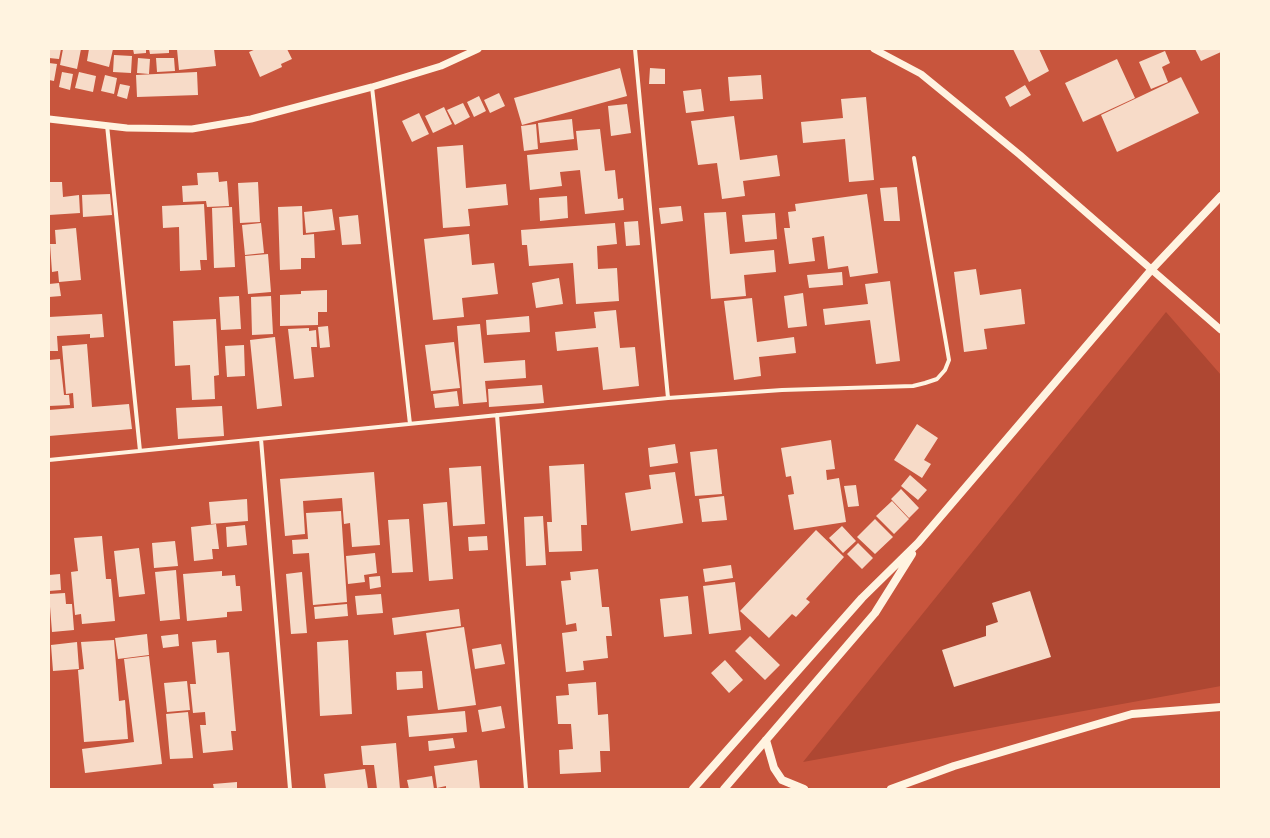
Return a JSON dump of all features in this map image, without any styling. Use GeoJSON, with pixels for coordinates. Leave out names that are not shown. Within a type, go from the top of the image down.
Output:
{"type":"FeatureCollection","features":[{"type":"Feature","properties":{"kind":"main road"},"geometry":{"type":"LineString","coordinates":[[693,789],[862,598],[918,543],[1152,269],[1221,196]]}},
{"type":"Feature","properties":{"kind":"main road"},"geometry":{"type":"LineString","coordinates":[[724,789],[875,613],[918,543]]}},
{"type":"Feature","properties":{"kind":"main road"},"geometry":{"type":"LineString","coordinates":[[891,789],[954,766],[1132,714],[1221,707]]}},
{"type":"Feature","properties":{"kind":"main road"},"geometry":{"type":"LineString","coordinates":[[766,740],[774,768],[782,780],[804,789]]}},
{"type":"Feature","properties":{"kind":"street"},"geometry":{"type":"LineString","coordinates":[[49,119],[127,128],[192,129],[251,119],[372,87],[442,66],[478,49]]}},
{"type":"Feature","properties":{"kind":"street"},"geometry":{"type":"LineString","coordinates":[[635,49],[668,398]]}},
{"type":"Feature","properties":{"kind":"street"},"geometry":{"type":"LineString","coordinates":[[874,49],[921,74],[1020,155],[1221,330]]}},
{"type":"Feature","properties":{"kind":"street"},"geometry":{"type":"LineString","coordinates":[[372,87],[410,424]]}},
{"type":"Feature","properties":{"kind":"street"},"geometry":{"type":"LineString","coordinates":[[107,126],[140,451]]}},
{"type":"Feature","properties":{"kind":"street"},"geometry":{"type":"LineString","coordinates":[[49,460],[668,398],[782,390],[913,386],[938,378],[945,370],[949,360],[914,158]]}},
{"type":"Feature","properties":{"kind":"street"},"geometry":{"type":"LineString","coordinates":[[496,415],[526,789]]}},
{"type":"Feature","properties":{"kind":"street"},"geometry":{"type":"LineString","coordinates":[[261,439],[290,789]]}},
{"type":"Feature","properties":{"kind":"shaded area"},"geometry":{"type":"Polygon","coordinates":[[[1166,312],[1221,375],[1221,686],[803,762],[1166,312]]]}},
{"type":"Feature","properties":{"kind":"building"},"geometry":{"type":"Polygon","coordinates":[[[49,49],[61,49],[59,59],[49,58],[49,49]]]}},
{"type":"Feature","properties":{"kind":"building"},"geometry":{"type":"Polygon","coordinates":[[[63,49],[81,49],[77,69],[60,65],[63,49]]]}},
{"type":"Feature","properties":{"kind":"building"},"geometry":{"type":"Polygon","coordinates":[[[89,49],[113,49],[109,67],[87,61],[89,49]]]}},
{"type":"Feature","properties":{"kind":"building"},"geometry":{"type":"Polygon","coordinates":[[[133,49],[146,49],[146,53],[134,54],[133,49]]]}},
{"type":"Feature","properties":{"kind":"building"},"geometry":{"type":"Polygon","coordinates":[[[149,49],[169,49],[169,53],[150,54],[149,49]]]}},
{"type":"Feature","properties":{"kind":"building"},"geometry":{"type":"Polygon","coordinates":[[[177,49],[214,49],[216,66],[179,70],[177,49]]]}},
{"type":"Feature","properties":{"kind":"building"},"geometry":{"type":"Polygon","coordinates":[[[256,49],[287,49],[292,59],[281,64],[282,67],[260,77],[249,52],[256,49]]]}},
{"type":"Feature","properties":{"kind":"building"},"geometry":{"type":"Polygon","coordinates":[[[1013,49],[1039,49],[1049,71],[1029,82],[1013,49]]]}},
{"type":"Feature","properties":{"kind":"building"},"geometry":{"type":"Polygon","coordinates":[[[1195,49],[1221,49],[1221,52],[1201,61],[1195,49]]]}},
{"type":"Feature","properties":{"kind":"building"},"geometry":{"type":"Polygon","coordinates":[[[1165,51],[1170,63],[1162,67],[1168,82],[1151,89],[1139,62],[1165,51]]]}},
{"type":"Feature","properties":{"kind":"building"},"geometry":{"type":"Polygon","coordinates":[[[114,55],[132,56],[131,73],[113,72],[114,55]]]}},
{"type":"Feature","properties":{"kind":"building"},"geometry":{"type":"Polygon","coordinates":[[[138,58],[150,59],[149,74],[137,73],[138,58]]]}},
{"type":"Feature","properties":{"kind":"building"},"geometry":{"type":"Polygon","coordinates":[[[156,58],[174,58],[175,71],[157,72],[156,58]]]}},
{"type":"Feature","properties":{"kind":"building"},"geometry":{"type":"Polygon","coordinates":[[[1117,59],[1135,98],[1083,122],[1065,83],[1117,59]]]}},
{"type":"Feature","properties":{"kind":"building"},"geometry":{"type":"Polygon","coordinates":[[[49,63],[57,64],[54,81],[49,80],[49,63]]]}},
{"type":"Feature","properties":{"kind":"building"},"geometry":{"type":"Polygon","coordinates":[[[620,68],[627,96],[522,125],[514,98],[620,68]]]}},
{"type":"Feature","properties":{"kind":"building"},"geometry":{"type":"Polygon","coordinates":[[[650,68],[665,69],[665,84],[649,84],[650,68]]]}},
{"type":"Feature","properties":{"kind":"building"},"geometry":{"type":"Polygon","coordinates":[[[62,72],[73,74],[70,90],[59,87],[62,72]]]}},
{"type":"Feature","properties":{"kind":"building"},"geometry":{"type":"Polygon","coordinates":[[[79,72],[96,76],[93,92],[75,88],[79,72]]]}},
{"type":"Feature","properties":{"kind":"building"},"geometry":{"type":"Polygon","coordinates":[[[197,72],[198,95],[137,97],[136,75],[197,72]]]}},
{"type":"Feature","properties":{"kind":"building"},"geometry":{"type":"Polygon","coordinates":[[[105,75],[117,78],[114,94],[101,91],[105,75]]]}},
{"type":"Feature","properties":{"kind":"building"},"geometry":{"type":"Polygon","coordinates":[[[761,75],[763,99],[730,101],[728,77],[761,75]]]}},
{"type":"Feature","properties":{"kind":"building"},"geometry":{"type":"Polygon","coordinates":[[[1181,77],[1199,113],[1117,152],[1101,115],[1181,77]]]}},
{"type":"Feature","properties":{"kind":"building"},"geometry":{"type":"Polygon","coordinates":[[[120,84],[130,86],[127,99],[117,96],[120,84]]]}},
{"type":"Feature","properties":{"kind":"building"},"geometry":{"type":"Polygon","coordinates":[[[1025,85],[1031,95],[1010,107],[1005,97],[1025,85]]]}},
{"type":"Feature","properties":{"kind":"building"},"geometry":{"type":"Polygon","coordinates":[[[701,89],[704,111],[686,113],[683,91],[701,89]]]}},
{"type":"Feature","properties":{"kind":"building"},"geometry":{"type":"Polygon","coordinates":[[[499,93],[505,106],[490,113],[484,100],[499,93]]]}},
{"type":"Feature","properties":{"kind":"building"},"geometry":{"type":"Polygon","coordinates":[[[479,96],[486,111],[474,117],[467,102],[479,96]]]}},
{"type":"Feature","properties":{"kind":"building"},"geometry":{"type":"Polygon","coordinates":[[[866,97],[874,180],[849,182],[845,139],[803,143],[801,122],[843,118],[841,99],[866,97]]]}},
{"type":"Feature","properties":{"kind":"building"},"geometry":{"type":"Polygon","coordinates":[[[463,103],[470,117],[455,125],[447,110],[463,103]]]}},
{"type":"Feature","properties":{"kind":"building"},"geometry":{"type":"Polygon","coordinates":[[[627,104],[631,133],[611,136],[608,106],[627,104]]]}},
{"type":"Feature","properties":{"kind":"building"},"geometry":{"type":"Polygon","coordinates":[[[444,107],[452,124],[433,133],[425,116],[444,107]]]}},
{"type":"Feature","properties":{"kind":"building"},"geometry":{"type":"Polygon","coordinates":[[[419,113],[429,134],[412,142],[402,121],[419,113]]]}},
{"type":"Feature","properties":{"kind":"building"},"geometry":{"type":"Polygon","coordinates":[[[734,116],[740,160],[777,155],[780,176],[743,181],[745,196],[722,199],[717,163],[698,165],[691,121],[734,116]]]}},
{"type":"Feature","properties":{"kind":"building"},"geometry":{"type":"Polygon","coordinates":[[[572,119],[574,139],[540,143],[538,123],[572,119]]]}},
{"type":"Feature","properties":{"kind":"building"},"geometry":{"type":"Polygon","coordinates":[[[536,124],[538,149],[524,151],[521,126],[536,124]]]}},
{"type":"Feature","properties":{"kind":"building"},"geometry":{"type":"Polygon","coordinates":[[[600,129],[605,171],[615,170],[618,199],[623,198],[624,210],[585,214],[580,170],[560,172],[562,186],[530,190],[527,155],[578,150],[576,131],[600,129]]]}},
{"type":"Feature","properties":{"kind":"building"},"geometry":{"type":"Polygon","coordinates":[[[463,145],[466,188],[506,184],[508,205],[468,209],[470,226],[443,228],[437,147],[463,145]]]}},
{"type":"Feature","properties":{"kind":"building"},"geometry":{"type":"Polygon","coordinates":[[[218,172],[219,182],[227,181],[229,206],[207,207],[206,201],[183,202],[182,186],[198,185],[197,173],[218,172]]]}},
{"type":"Feature","properties":{"kind":"building"},"geometry":{"type":"Polygon","coordinates":[[[49,182],[62,182],[63,197],[79,195],[80,213],[49,215],[49,182]]]}},
{"type":"Feature","properties":{"kind":"building"},"geometry":{"type":"Polygon","coordinates":[[[258,182],[260,222],[240,223],[238,183],[258,182]]]}},
{"type":"Feature","properties":{"kind":"building"},"geometry":{"type":"Polygon","coordinates":[[[897,187],[900,221],[884,221],[880,188],[897,187]]]}},
{"type":"Feature","properties":{"kind":"building"},"geometry":{"type":"Polygon","coordinates":[[[110,194],[112,215],[83,217],[82,195],[110,194]]]}},
{"type":"Feature","properties":{"kind":"building"},"geometry":{"type":"Polygon","coordinates":[[[867,194],[878,273],[850,277],[848,266],[828,269],[824,236],[812,238],[815,261],[789,264],[784,228],[790,228],[788,212],[796,211],[795,204],[867,194]]]}},
{"type":"Feature","properties":{"kind":"building"},"geometry":{"type":"Polygon","coordinates":[[[567,196],[568,218],[540,221],[539,198],[567,196]]]}},
{"type":"Feature","properties":{"kind":"building"},"geometry":{"type":"Polygon","coordinates":[[[204,204],[207,260],[200,260],[201,270],[180,271],[179,227],[163,228],[162,206],[204,204]]]}},
{"type":"Feature","properties":{"kind":"building"},"geometry":{"type":"Polygon","coordinates":[[[302,206],[303,235],[314,234],[315,258],[301,258],[301,269],[280,270],[278,207],[302,206]]]}},
{"type":"Feature","properties":{"kind":"building"},"geometry":{"type":"Polygon","coordinates":[[[681,206],[683,221],[661,224],[659,208],[681,206]]]}},
{"type":"Feature","properties":{"kind":"building"},"geometry":{"type":"Polygon","coordinates":[[[232,207],[235,267],[214,268],[212,208],[232,207]]]}},
{"type":"Feature","properties":{"kind":"building"},"geometry":{"type":"Polygon","coordinates":[[[332,209],[335,230],[306,233],[304,212],[332,209]]]}},
{"type":"Feature","properties":{"kind":"building"},"geometry":{"type":"Polygon","coordinates":[[[726,212],[730,254],[774,250],[776,272],[744,275],[746,296],[711,299],[704,213],[726,212]]]}},
{"type":"Feature","properties":{"kind":"building"},"geometry":{"type":"Polygon","coordinates":[[[775,213],[777,239],[745,242],[742,215],[775,213]]]}},
{"type":"Feature","properties":{"kind":"building"},"geometry":{"type":"Polygon","coordinates":[[[358,215],[361,244],[342,245],[339,217],[358,215]]]}},
{"type":"Feature","properties":{"kind":"building"},"geometry":{"type":"Polygon","coordinates":[[[638,221],[640,245],[626,246],[624,222],[638,221]]]}},
{"type":"Feature","properties":{"kind":"building"},"geometry":{"type":"Polygon","coordinates":[[[261,223],[264,253],[245,255],[242,225],[261,223]]]}},
{"type":"Feature","properties":{"kind":"building"},"geometry":{"type":"Polygon","coordinates":[[[615,223],[617,244],[597,246],[598,269],[617,268],[619,301],[576,304],[573,263],[529,266],[527,245],[522,245],[521,230],[615,223]]]}},
{"type":"Feature","properties":{"kind":"building"},"geometry":{"type":"Polygon","coordinates":[[[76,228],[81,280],[59,282],[58,271],[52,272],[50,244],[56,244],[55,230],[76,228]]]}},
{"type":"Feature","properties":{"kind":"building"},"geometry":{"type":"Polygon","coordinates":[[[469,234],[472,265],[494,263],[498,294],[462,298],[464,317],[433,320],[424,239],[469,234]]]}},
{"type":"Feature","properties":{"kind":"building"},"geometry":{"type":"Polygon","coordinates":[[[268,254],[271,292],[248,294],[245,256],[268,254]]]}},
{"type":"Feature","properties":{"kind":"building"},"geometry":{"type":"Polygon","coordinates":[[[976,269],[980,295],[1021,289],[1025,324],[984,329],[987,349],[964,352],[954,272],[976,269]]]}},
{"type":"Feature","properties":{"kind":"building"},"geometry":{"type":"Polygon","coordinates":[[[842,272],[843,285],[809,288],[807,275],[842,272]]]}},
{"type":"Feature","properties":{"kind":"building"},"geometry":{"type":"Polygon","coordinates":[[[559,278],[563,304],[536,308],[532,283],[559,278]]]}},
{"type":"Feature","properties":{"kind":"building"},"geometry":{"type":"Polygon","coordinates":[[[890,281],[900,361],[876,364],[870,320],[825,325],[823,309],[868,304],[865,284],[890,281]]]}},
{"type":"Feature","properties":{"kind":"building"},"geometry":{"type":"Polygon","coordinates":[[[59,283],[61,296],[49,297],[49,284],[59,283]]]}},
{"type":"Feature","properties":{"kind":"building"},"geometry":{"type":"Polygon","coordinates":[[[327,290],[327,312],[318,312],[318,325],[280,326],[280,295],[301,294],[301,291],[327,290]]]}},
{"type":"Feature","properties":{"kind":"building"},"geometry":{"type":"Polygon","coordinates":[[[803,293],[807,326],[788,328],[784,296],[803,293]]]}},
{"type":"Feature","properties":{"kind":"building"},"geometry":{"type":"Polygon","coordinates":[[[239,296],[241,329],[221,330],[219,297],[239,296]]]}},
{"type":"Feature","properties":{"kind":"building"},"geometry":{"type":"Polygon","coordinates":[[[271,296],[273,334],[252,335],[251,297],[271,296]]]}},
{"type":"Feature","properties":{"kind":"building"},"geometry":{"type":"Polygon","coordinates":[[[752,298],[757,342],[794,337],[796,353],[759,357],[761,376],[734,380],[724,301],[752,298]]]}},
{"type":"Feature","properties":{"kind":"building"},"geometry":{"type":"Polygon","coordinates":[[[616,310],[620,348],[635,347],[639,386],[603,390],[598,347],[557,351],[555,332],[596,328],[594,312],[616,310]]]}},
{"type":"Feature","properties":{"kind":"building"},"geometry":{"type":"Polygon","coordinates":[[[102,314],[104,337],[90,338],[90,334],[57,336],[58,351],[49,351],[49,317],[102,314]]]}},
{"type":"Feature","properties":{"kind":"building"},"geometry":{"type":"Polygon","coordinates":[[[529,316],[530,332],[487,335],[486,320],[529,316]]]}},
{"type":"Feature","properties":{"kind":"building"},"geometry":{"type":"Polygon","coordinates":[[[216,319],[219,375],[214,376],[215,399],[192,400],[190,365],[175,366],[173,321],[216,319]]]}},
{"type":"Feature","properties":{"kind":"building"},"geometry":{"type":"Polygon","coordinates":[[[480,324],[484,363],[525,360],[526,378],[485,381],[487,402],[463,404],[457,326],[480,324]]]}},
{"type":"Feature","properties":{"kind":"building"},"geometry":{"type":"Polygon","coordinates":[[[328,326],[330,347],[320,348],[318,327],[328,326]]]}},
{"type":"Feature","properties":{"kind":"building"},"geometry":{"type":"Polygon","coordinates":[[[309,328],[309,331],[316,330],[317,347],[311,347],[314,377],[294,379],[288,329],[309,328]]]}},
{"type":"Feature","properties":{"kind":"building"},"geometry":{"type":"Polygon","coordinates":[[[275,337],[282,406],[257,409],[250,340],[275,337]]]}},
{"type":"Feature","properties":{"kind":"building"},"geometry":{"type":"Polygon","coordinates":[[[454,342],[460,388],[431,391],[425,345],[454,342]]]}},
{"type":"Feature","properties":{"kind":"building"},"geometry":{"type":"Polygon","coordinates":[[[87,344],[92,407],[129,404],[132,429],[49,436],[49,410],[74,408],[73,393],[66,394],[62,346],[87,344]]]}},
{"type":"Feature","properties":{"kind":"building"},"geometry":{"type":"Polygon","coordinates":[[[244,345],[245,376],[227,377],[225,346],[244,345]]]}},
{"type":"Feature","properties":{"kind":"building"},"geometry":{"type":"Polygon","coordinates":[[[60,359],[64,395],[69,395],[70,405],[49,406],[49,360],[60,359]]]}},
{"type":"Feature","properties":{"kind":"building"},"geometry":{"type":"Polygon","coordinates":[[[542,385],[544,403],[489,407],[488,389],[542,385]]]}},
{"type":"Feature","properties":{"kind":"building"},"geometry":{"type":"Polygon","coordinates":[[[457,391],[459,406],[435,408],[433,394],[457,391]]]}},
{"type":"Feature","properties":{"kind":"building"},"geometry":{"type":"Polygon","coordinates":[[[222,406],[224,436],[178,439],[176,408],[222,406]]]}},
{"type":"Feature","properties":{"kind":"building"},"geometry":{"type":"Polygon","coordinates":[[[917,424],[938,438],[924,460],[931,464],[922,478],[894,460],[917,424]]]}},
{"type":"Feature","properties":{"kind":"building"},"geometry":{"type":"Polygon","coordinates":[[[831,440],[835,469],[826,470],[827,480],[839,478],[846,522],[794,530],[788,495],[794,494],[791,476],[786,477],[781,448],[831,440]]]}},
{"type":"Feature","properties":{"kind":"building"},"geometry":{"type":"Polygon","coordinates":[[[675,444],[678,463],[650,467],[648,448],[675,444]]]}},
{"type":"Feature","properties":{"kind":"building"},"geometry":{"type":"Polygon","coordinates":[[[717,449],[722,494],[695,496],[690,452],[717,449]]]}},
{"type":"Feature","properties":{"kind":"building"},"geometry":{"type":"Polygon","coordinates":[[[584,464],[587,525],[581,525],[582,551],[549,552],[547,522],[552,522],[549,466],[584,464]]]}},
{"type":"Feature","properties":{"kind":"building"},"geometry":{"type":"Polygon","coordinates":[[[481,466],[485,524],[453,526],[449,468],[481,466]]]}},
{"type":"Feature","properties":{"kind":"building"},"geometry":{"type":"Polygon","coordinates":[[[374,472],[380,545],[352,547],[350,523],[344,524],[342,498],[303,501],[305,534],[285,536],[280,479],[374,472]]]}},
{"type":"Feature","properties":{"kind":"building"},"geometry":{"type":"Polygon","coordinates":[[[675,472],[683,523],[631,531],[625,493],[651,489],[649,475],[675,472]]]}},
{"type":"Feature","properties":{"kind":"building"},"geometry":{"type":"Polygon","coordinates":[[[910,475],[927,490],[918,500],[901,486],[910,475]]]}},
{"type":"Feature","properties":{"kind":"building"},"geometry":{"type":"Polygon","coordinates":[[[856,485],[859,506],[848,507],[844,486],[856,485]]]}},
{"type":"Feature","properties":{"kind":"building"},"geometry":{"type":"Polygon","coordinates":[[[901,489],[919,508],[909,518],[891,499],[901,489]]]}},
{"type":"Feature","properties":{"kind":"building"},"geometry":{"type":"Polygon","coordinates":[[[724,496],[727,520],[702,522],[699,499],[724,496]]]}},
{"type":"Feature","properties":{"kind":"building"},"geometry":{"type":"Polygon","coordinates":[[[247,499],[248,521],[211,524],[209,502],[247,499]]]}},
{"type":"Feature","properties":{"kind":"building"},"geometry":{"type":"Polygon","coordinates":[[[892,501],[909,519],[894,534],[876,516],[892,501]]]}},
{"type":"Feature","properties":{"kind":"building"},"geometry":{"type":"Polygon","coordinates":[[[447,502],[453,579],[429,581],[423,504],[447,502]]]}},
{"type":"Feature","properties":{"kind":"building"},"geometry":{"type":"Polygon","coordinates":[[[341,511],[347,602],[313,605],[309,553],[293,554],[292,540],[308,539],[306,513],[341,511]]]}},
{"type":"Feature","properties":{"kind":"building"},"geometry":{"type":"Polygon","coordinates":[[[543,516],[546,565],[526,566],[524,517],[543,516]]]}},
{"type":"Feature","properties":{"kind":"building"},"geometry":{"type":"Polygon","coordinates":[[[409,519],[413,572],[392,573],[388,520],[409,519]]]}},
{"type":"Feature","properties":{"kind":"building"},"geometry":{"type":"Polygon","coordinates":[[[875,519],[893,537],[875,554],[857,537],[875,519]]]}},
{"type":"Feature","properties":{"kind":"building"},"geometry":{"type":"Polygon","coordinates":[[[216,524],[219,549],[212,549],[213,559],[194,561],[191,527],[216,524]]]}},
{"type":"Feature","properties":{"kind":"building"},"geometry":{"type":"Polygon","coordinates":[[[245,525],[247,545],[227,547],[226,527],[245,525]]]}},
{"type":"Feature","properties":{"kind":"building"},"geometry":{"type":"Polygon","coordinates":[[[842,526],[856,541],[843,553],[829,538],[842,526]]]}},
{"type":"Feature","properties":{"kind":"building"},"geometry":{"type":"Polygon","coordinates":[[[816,530],[844,557],[806,599],[810,602],[796,617],[792,614],[769,638],[740,611],[816,530]]]}},
{"type":"Feature","properties":{"kind":"building"},"geometry":{"type":"Polygon","coordinates":[[[102,536],[106,579],[111,579],[115,621],[82,624],[81,614],[75,615],[71,572],[78,571],[74,538],[102,536]]]}},
{"type":"Feature","properties":{"kind":"building"},"geometry":{"type":"Polygon","coordinates":[[[487,536],[488,550],[469,551],[468,537],[487,536]]]}},
{"type":"Feature","properties":{"kind":"building"},"geometry":{"type":"Polygon","coordinates":[[[175,541],[178,566],[154,568],[152,543],[175,541]]]}},
{"type":"Feature","properties":{"kind":"building"},"geometry":{"type":"Polygon","coordinates":[[[858,543],[873,558],[862,569],[847,554],[858,543]]]}},
{"type":"Feature","properties":{"kind":"building"},"geometry":{"type":"Polygon","coordinates":[[[139,548],[145,594],[119,597],[114,551],[139,548]]]}},
{"type":"Feature","properties":{"kind":"building"},"geometry":{"type":"Polygon","coordinates":[[[375,553],[377,573],[364,575],[365,582],[348,584],[346,556],[375,553]]]}},
{"type":"Feature","properties":{"kind":"building"},"geometry":{"type":"Polygon","coordinates":[[[731,565],[733,578],[705,582],[703,569],[731,565]]]}},
{"type":"Feature","properties":{"kind":"building"},"geometry":{"type":"Polygon","coordinates":[[[598,569],[602,607],[609,607],[612,636],[606,636],[608,658],[583,661],[584,670],[566,672],[562,633],[577,631],[576,623],[566,625],[561,581],[571,580],[570,572],[598,569]]]}},
{"type":"Feature","properties":{"kind":"building"},"geometry":{"type":"Polygon","coordinates":[[[176,570],[180,619],[160,621],[155,572],[176,570]]]}},
{"type":"Feature","properties":{"kind":"building"},"geometry":{"type":"Polygon","coordinates":[[[222,571],[222,576],[235,575],[236,586],[240,586],[242,611],[227,612],[227,617],[187,621],[183,574],[222,571]]]}},
{"type":"Feature","properties":{"kind":"building"},"geometry":{"type":"Polygon","coordinates":[[[302,572],[307,633],[291,634],[286,574],[302,572]]]}},
{"type":"Feature","properties":{"kind":"building"},"geometry":{"type":"Polygon","coordinates":[[[60,574],[61,590],[49,591],[49,575],[60,574]]]}},
{"type":"Feature","properties":{"kind":"building"},"geometry":{"type":"Polygon","coordinates":[[[380,576],[381,587],[370,589],[369,577],[380,576]]]}},
{"type":"Feature","properties":{"kind":"building"},"geometry":{"type":"Polygon","coordinates":[[[735,582],[741,630],[709,634],[703,586],[735,582]]]}},
{"type":"Feature","properties":{"kind":"building"},"geometry":{"type":"Polygon","coordinates":[[[1030,591],[1051,657],[954,687],[942,650],[986,636],[986,626],[998,622],[992,603],[1030,591]]]}},
{"type":"Feature","properties":{"kind":"building"},"geometry":{"type":"Polygon","coordinates":[[[65,593],[66,604],[72,604],[74,630],[52,632],[49,594],[65,593]]]}},
{"type":"Feature","properties":{"kind":"building"},"geometry":{"type":"Polygon","coordinates":[[[381,594],[383,613],[357,615],[355,596],[381,594]]]}},
{"type":"Feature","properties":{"kind":"building"},"geometry":{"type":"Polygon","coordinates":[[[688,596],[692,634],[664,637],[660,599],[688,596]]]}},
{"type":"Feature","properties":{"kind":"building"},"geometry":{"type":"Polygon","coordinates":[[[347,604],[348,616],[315,619],[314,607],[347,604]]]}},
{"type":"Feature","properties":{"kind":"building"},"geometry":{"type":"Polygon","coordinates":[[[459,609],[461,626],[394,635],[392,618],[459,609]]]}},
{"type":"Feature","properties":{"kind":"building"},"geometry":{"type":"Polygon","coordinates":[[[464,627],[476,705],[438,710],[426,633],[464,627]]]}},
{"type":"Feature","properties":{"kind":"building"},"geometry":{"type":"Polygon","coordinates":[[[147,634],[149,655],[118,659],[115,638],[147,634]]]}},
{"type":"Feature","properties":{"kind":"building"},"geometry":{"type":"Polygon","coordinates":[[[178,634],[179,646],[163,648],[161,636],[178,634]]]}},
{"type":"Feature","properties":{"kind":"building"},"geometry":{"type":"Polygon","coordinates":[[[750,636],[780,665],[765,680],[735,651],[750,636]]]}},
{"type":"Feature","properties":{"kind":"building"},"geometry":{"type":"Polygon","coordinates":[[[114,640],[119,701],[125,700],[128,739],[84,742],[78,670],[84,669],[81,642],[114,640]]]}},
{"type":"Feature","properties":{"kind":"building"},"geometry":{"type":"Polygon","coordinates":[[[216,640],[217,653],[229,652],[236,731],[231,731],[233,750],[203,753],[200,725],[206,725],[205,712],[193,713],[190,684],[196,684],[192,642],[216,640]]]}},
{"type":"Feature","properties":{"kind":"building"},"geometry":{"type":"Polygon","coordinates":[[[348,640],[352,714],[320,716],[317,642],[348,640]]]}},
{"type":"Feature","properties":{"kind":"building"},"geometry":{"type":"Polygon","coordinates":[[[77,642],[79,669],[53,671],[51,645],[77,642]]]}},
{"type":"Feature","properties":{"kind":"building"},"geometry":{"type":"Polygon","coordinates":[[[501,644],[505,664],[475,669],[472,649],[501,644]]]}},
{"type":"Feature","properties":{"kind":"building"},"geometry":{"type":"Polygon","coordinates":[[[149,656],[162,764],[85,773],[82,749],[134,742],[124,659],[149,656]]]}},
{"type":"Feature","properties":{"kind":"building"},"geometry":{"type":"Polygon","coordinates":[[[725,660],[743,680],[729,693],[711,673],[725,660]]]}},
{"type":"Feature","properties":{"kind":"building"},"geometry":{"type":"Polygon","coordinates":[[[422,671],[423,688],[397,690],[396,672],[422,671]]]}},
{"type":"Feature","properties":{"kind":"building"},"geometry":{"type":"Polygon","coordinates":[[[187,681],[190,710],[167,712],[164,683],[187,681]]]}},
{"type":"Feature","properties":{"kind":"building"},"geometry":{"type":"Polygon","coordinates":[[[596,682],[598,715],[608,714],[610,751],[600,751],[601,772],[560,774],[559,750],[573,749],[571,724],[558,724],[556,696],[569,695],[568,684],[596,682]]]}},
{"type":"Feature","properties":{"kind":"building"},"geometry":{"type":"Polygon","coordinates":[[[501,706],[505,728],[482,732],[478,710],[501,706]]]}},
{"type":"Feature","properties":{"kind":"building"},"geometry":{"type":"Polygon","coordinates":[[[465,711],[467,732],[409,737],[407,716],[465,711]]]}},
{"type":"Feature","properties":{"kind":"building"},"geometry":{"type":"Polygon","coordinates":[[[188,712],[193,758],[170,759],[166,714],[188,712]]]}},
{"type":"Feature","properties":{"kind":"building"},"geometry":{"type":"Polygon","coordinates":[[[453,738],[455,748],[429,751],[428,741],[453,738]]]}},
{"type":"Feature","properties":{"kind":"building"},"geometry":{"type":"Polygon","coordinates":[[[396,743],[400,789],[377,789],[374,765],[363,765],[361,746],[396,743]]]}},
{"type":"Feature","properties":{"kind":"building"},"geometry":{"type":"Polygon","coordinates":[[[477,760],[480,789],[446,789],[446,786],[437,788],[434,766],[477,760]]]}},
{"type":"Feature","properties":{"kind":"building"},"geometry":{"type":"Polygon","coordinates":[[[365,769],[368,789],[326,789],[324,774],[365,769]]]}},
{"type":"Feature","properties":{"kind":"building"},"geometry":{"type":"Polygon","coordinates":[[[432,776],[434,789],[409,789],[407,780],[432,776]]]}},
{"type":"Feature","properties":{"kind":"building"},"geometry":{"type":"Polygon","coordinates":[[[237,782],[237,789],[214,789],[213,784],[237,782]]]}}]}
